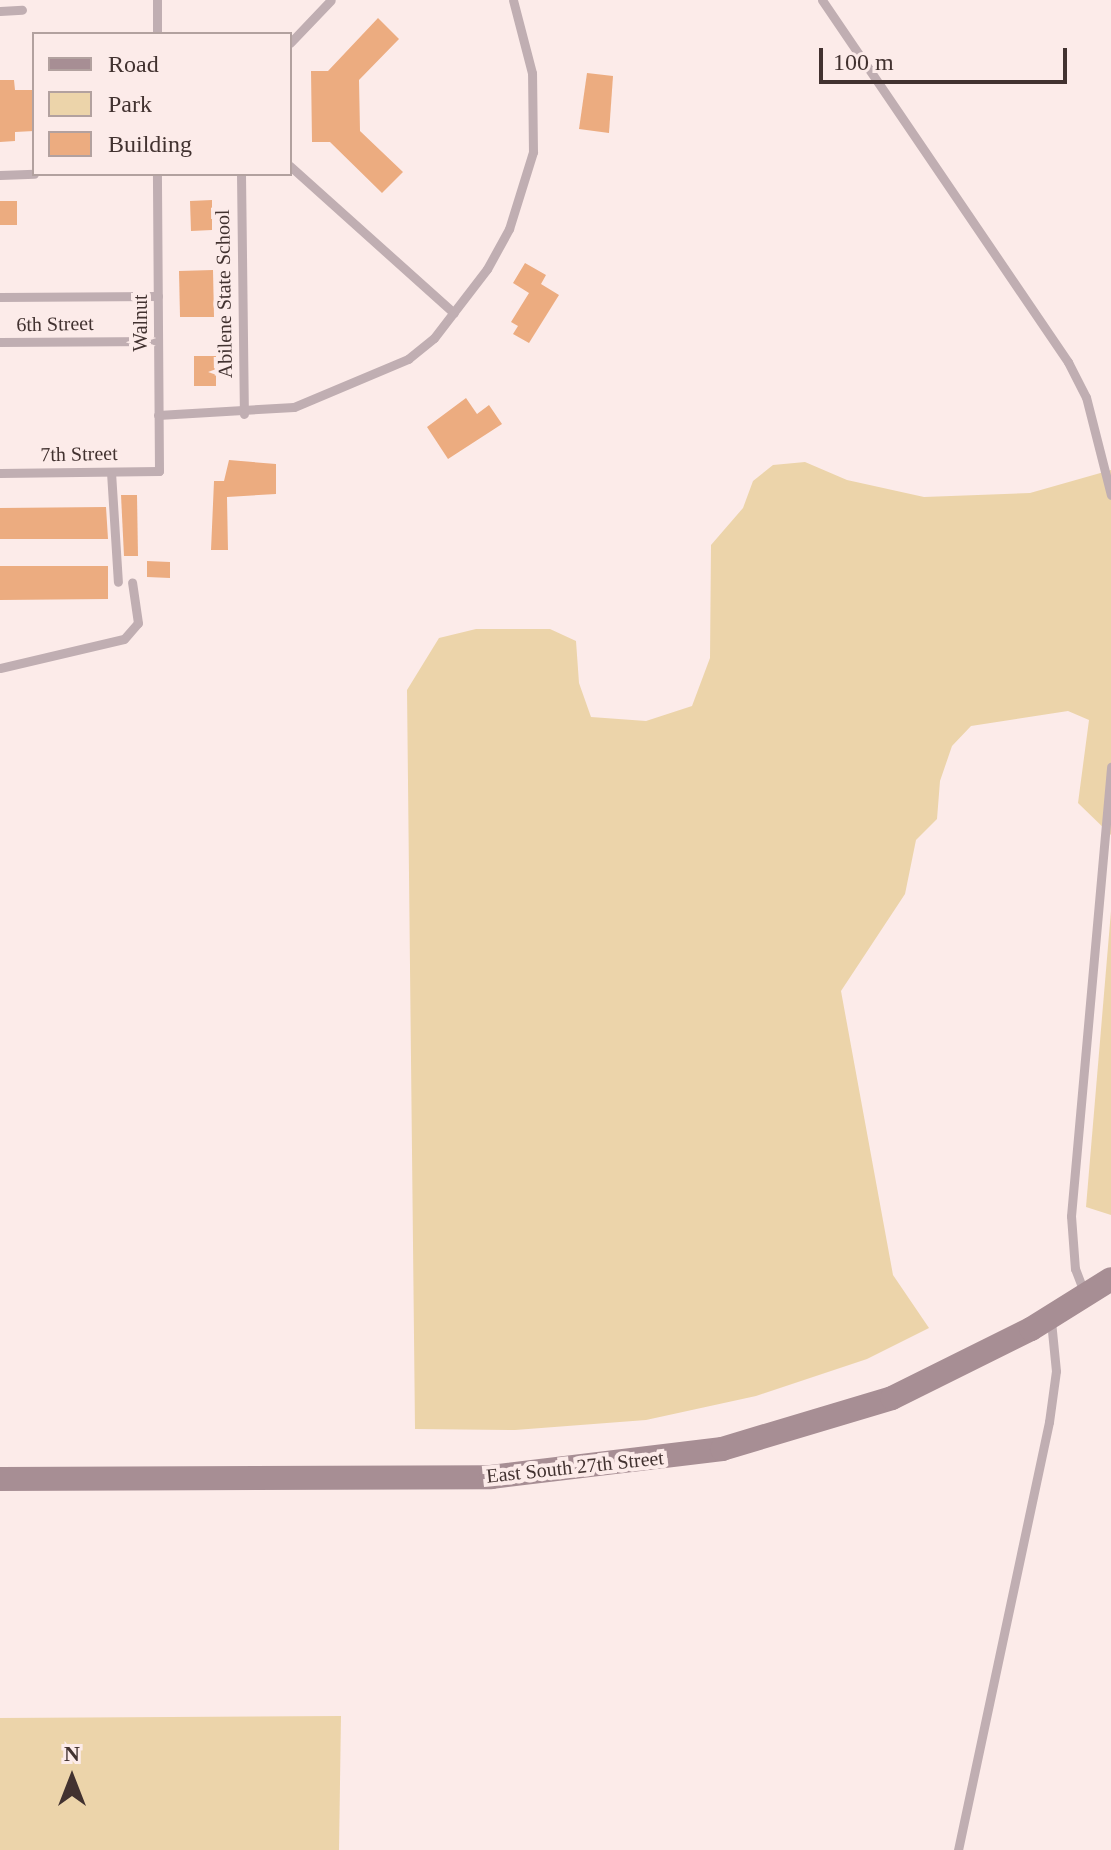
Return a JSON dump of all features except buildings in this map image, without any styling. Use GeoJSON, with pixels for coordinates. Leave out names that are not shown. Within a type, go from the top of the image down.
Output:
{"type":"FeatureCollection","features":[{"type":"Feature","properties":{"kind":"main road","name":"East South 27th Street"},"geometry":{"type":"LineString","coordinates":[[0,1479],[491,1477],[722,1449],[892,1398],[1051,1317],[1111,1279]]}},
{"type":"Feature","properties":{"kind":"lane"},"geometry":{"type":"LineString","coordinates":[[157,0],[157,32]]}},
{"type":"Feature","properties":{"kind":"lane"},"geometry":{"type":"LineString","coordinates":[[292,41],[331,0]]}},
{"type":"Feature","properties":{"kind":"lane"},"geometry":{"type":"LineString","coordinates":[[158,415],[244,414],[294,407],[408,359],[454,313],[509,229],[533,152],[532,73],[513,0]]}},
{"type":"Feature","properties":{"kind":"lane"},"geometry":{"type":"LineString","coordinates":[[822,0],[1068,362],[1086,397],[1111,495]]}},
{"type":"Feature","properties":{"kind":"lane"},"geometry":{"type":"LineString","coordinates":[[0,11],[22,10]]}},
{"type":"Feature","properties":{"kind":"lane"},"geometry":{"type":"LineString","coordinates":[[292,168],[454,313]]}},
{"type":"Feature","properties":{"kind":"lane"},"geometry":{"type":"LineString","coordinates":[[0,175],[32,174]]}},
{"type":"Feature","properties":{"kind":"lane","name":"Walnut"},"geometry":{"type":"LineString","coordinates":[[157,176],[159,471]]}},
{"type":"Feature","properties":{"kind":"lane","name":"Abilene State School"},"geometry":{"type":"LineString","coordinates":[[241,176],[244,414]]}},
{"type":"Feature","properties":{"kind":"lane"},"geometry":{"type":"LineString","coordinates":[[0,297],[158,296]]}},
{"type":"Feature","properties":{"kind":"lane","name":"6th Street"},"geometry":{"type":"LineString","coordinates":[[0,342],[158,341]]}},
{"type":"Feature","properties":{"kind":"lane","name":"7th Street"},"geometry":{"type":"LineString","coordinates":[[0,473],[159,471]]}},
{"type":"Feature","properties":{"kind":"lane"},"geometry":{"type":"LineString","coordinates":[[111,472],[118,582]]}},
{"type":"Feature","properties":{"kind":"lane"},"geometry":{"type":"LineString","coordinates":[[0,668],[124,639],[138,623],[132,582]]}},
{"type":"Feature","properties":{"kind":"lane"},"geometry":{"type":"LineString","coordinates":[[1086,1296],[1075,1269],[1071,1216],[1111,767]]}},
{"type":"Feature","properties":{"kind":"lane"},"geometry":{"type":"LineString","coordinates":[[958,1850],[1049,1422],[1056,1371],[1051,1317]]}},
{"type":"Feature","properties":{"kind":"green space"},"geometry":{"type":"Polygon","coordinates":[[[805,462],[847,480],[924,497],[1030,493],[1111,470],[1111,835],[1078,803],[1089,720],[1068,711],[971,726],[952,746],[940,781],[937,819],[916,840],[905,894],[841,991],[893,1275],[929,1328],[867,1359],[756,1396],[646,1420],[515,1430],[415,1429],[407,690],[439,638],[476,629],[550,629],[576,641],[579,683],[591,717],[646,721],[692,706],[710,658],[711,545],[743,508],[753,481],[773,465],[805,462]]]}},
{"type":"Feature","properties":{"kind":"green space"},"geometry":{"type":"Polygon","coordinates":[[[1111,911],[1111,1215],[1086,1207],[1111,911]]]}},
{"type":"Feature","properties":{"kind":"green space"},"geometry":{"type":"Polygon","coordinates":[[[341,1716],[339,1850],[0,1850],[0,1718],[341,1716]]]}}]}
